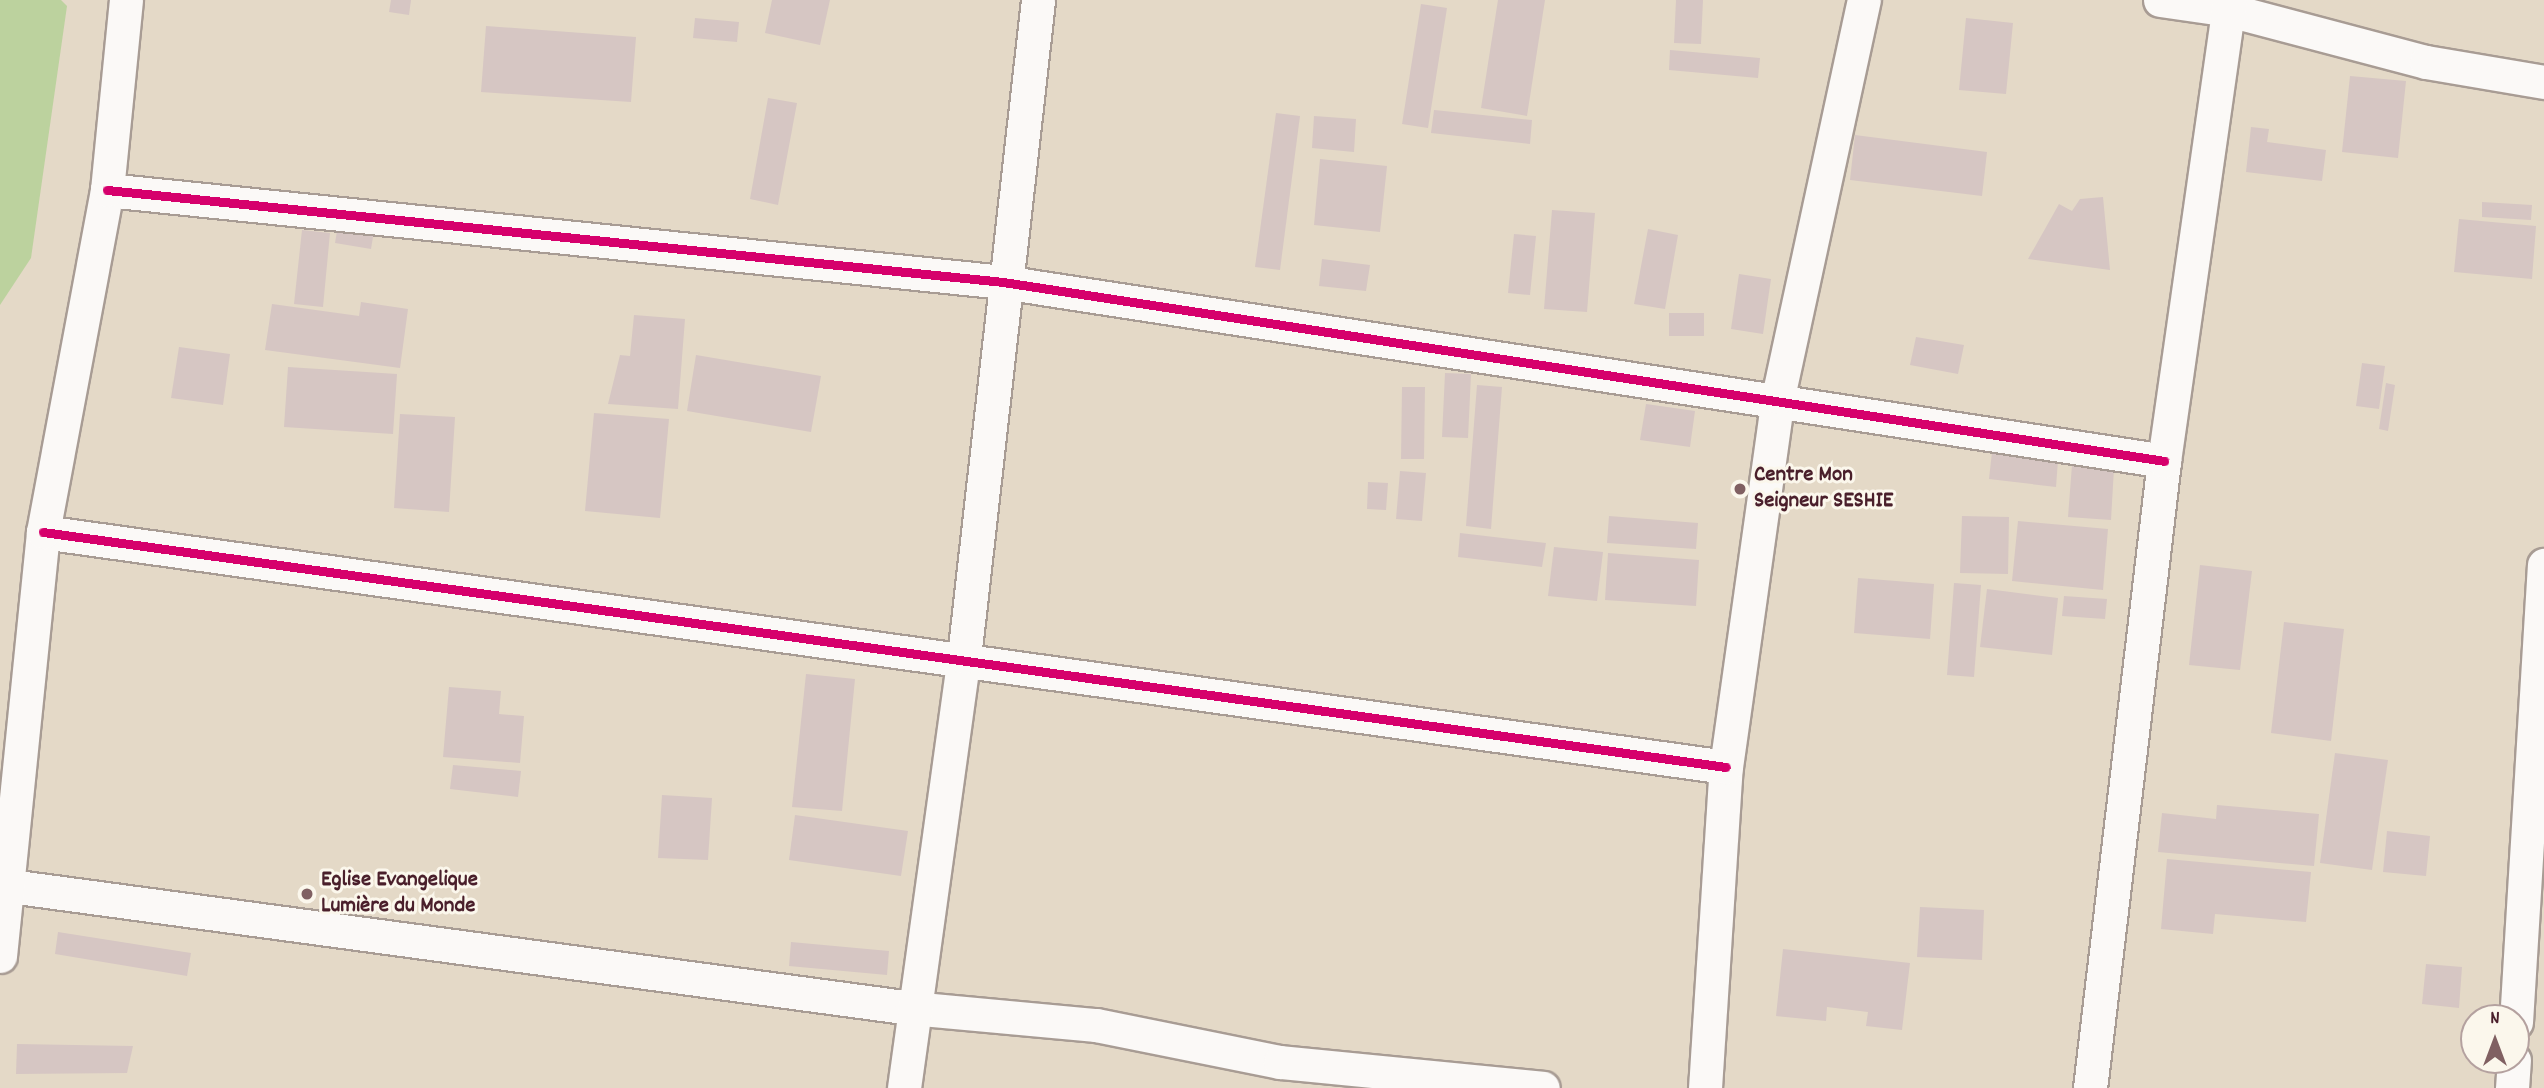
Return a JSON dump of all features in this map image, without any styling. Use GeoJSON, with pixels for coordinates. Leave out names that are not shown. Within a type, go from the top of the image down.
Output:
{"type":"FeatureCollection","features":[{"type":"Feature","properties":{"kind":"street"},"geometry":{"type":"LineString","coordinates":[[0,956],[10,886],[43,532],[107,190],[126,0]]}},
{"type":"Feature","properties":{"kind":"street"},"geometry":{"type":"LineString","coordinates":[[904,1088],[911,1008],[964,657],[1003,282],[1038,0]]}},
{"type":"Feature","properties":{"kind":"street"},"geometry":{"type":"LineString","coordinates":[[1705,1088],[1726,768],[1778,397],[1864,0]]}},
{"type":"Feature","properties":{"kind":"street"},"geometry":{"type":"LineString","coordinates":[[2160,0],[2229,5],[2426,62],[2544,82]]}},
{"type":"Feature","properties":{"kind":"street"},"geometry":{"type":"LineString","coordinates":[[2090,1088],[2164,461],[2229,5]]}},
{"type":"Feature","properties":{"kind":"street"},"geometry":{"type":"LineString","coordinates":[[107,190],[1003,282],[1778,397],[2164,461]]}},
{"type":"Feature","properties":{"kind":"street"},"geometry":{"type":"LineString","coordinates":[[43,532],[964,657],[1726,768]]}},
{"type":"Feature","properties":{"kind":"street"},"geometry":{"type":"LineString","coordinates":[[2517,1004],[2544,565]]}},
{"type":"Feature","properties":{"kind":"street"},"geometry":{"type":"LineString","coordinates":[[10,886],[911,1008],[1096,1025],[1279,1075],[1543,1088]]}},
{"type":"Feature","properties":{"kind":"green space"},"geometry":{"type":"Polygon","coordinates":[[[0,0],[61,0],[67,6],[31,258],[0,305],[0,0]]]}},
{"type":"Feature","properties":{"kind":"building"},"geometry":{"type":"Polygon","coordinates":[[[391,0],[411,0],[409,15],[389,12],[391,0]]]}},
{"type":"Feature","properties":{"kind":"building"},"geometry":{"type":"Polygon","coordinates":[[[772,0],[830,0],[820,45],[765,33],[772,0]]]}},
{"type":"Feature","properties":{"kind":"building"},"geometry":{"type":"Polygon","coordinates":[[[1498,0],[1545,0],[1527,116],[1481,108],[1498,0]]]}},
{"type":"Feature","properties":{"kind":"building"},"geometry":{"type":"Polygon","coordinates":[[[1676,0],[1703,0],[1701,44],[1674,43],[1676,0]]]}},
{"type":"Feature","properties":{"kind":"building"},"geometry":{"type":"Polygon","coordinates":[[[1421,4],[1447,8],[1428,128],[1402,124],[1421,4]]]}},
{"type":"Feature","properties":{"kind":"building"},"geometry":{"type":"Polygon","coordinates":[[[695,18],[739,22],[737,42],[693,38],[695,18]]]}},
{"type":"Feature","properties":{"kind":"building"},"geometry":{"type":"Polygon","coordinates":[[[1966,18],[2013,23],[2006,94],[1959,90],[1966,18]]]}},
{"type":"Feature","properties":{"kind":"building"},"geometry":{"type":"Polygon","coordinates":[[[486,26],[636,37],[631,102],[481,92],[486,26]]]}},
{"type":"Feature","properties":{"kind":"building"},"geometry":{"type":"Polygon","coordinates":[[[1670,50],[1760,58],[1758,78],[1669,70],[1670,50]]]}},
{"type":"Feature","properties":{"kind":"building"},"geometry":{"type":"Polygon","coordinates":[[[2350,76],[2406,81],[2398,158],[2342,152],[2350,76]]]}},
{"type":"Feature","properties":{"kind":"building"},"geometry":{"type":"Polygon","coordinates":[[[768,98],[797,103],[778,205],[750,199],[768,98]]]}},
{"type":"Feature","properties":{"kind":"building"},"geometry":{"type":"Polygon","coordinates":[[[1434,110],[1532,120],[1530,144],[1431,133],[1434,110]]]}},
{"type":"Feature","properties":{"kind":"building"},"geometry":{"type":"Polygon","coordinates":[[[1276,113],[1300,116],[1280,270],[1255,267],[1276,113]]]}},
{"type":"Feature","properties":{"kind":"building"},"geometry":{"type":"Polygon","coordinates":[[[1314,116],[1356,119],[1354,152],[1312,148],[1314,116]]]}},
{"type":"Feature","properties":{"kind":"building"},"geometry":{"type":"Polygon","coordinates":[[[2251,127],[2269,129],[2267,142],[2326,150],[2322,181],[2246,172],[2251,127]]]}},
{"type":"Feature","properties":{"kind":"building"},"geometry":{"type":"Polygon","coordinates":[[[1855,135],[1987,152],[1982,196],[1850,180],[1855,135]]]}},
{"type":"Feature","properties":{"kind":"building"},"geometry":{"type":"Polygon","coordinates":[[[1320,159],[1387,166],[1380,232],[1314,225],[1320,159]]]}},
{"type":"Feature","properties":{"kind":"building"},"geometry":{"type":"Polygon","coordinates":[[[2103,197],[2110,270],[2028,259],[2059,204],[2072,211],[2080,199],[2103,197]]]}},
{"type":"Feature","properties":{"kind":"building"},"geometry":{"type":"Polygon","coordinates":[[[2482,202],[2532,205],[2531,220],[2482,217],[2482,202]]]}},
{"type":"Feature","properties":{"kind":"building"},"geometry":{"type":"Polygon","coordinates":[[[1552,210],[1595,213],[1587,312],[1544,309],[1552,210]]]}},
{"type":"Feature","properties":{"kind":"building"},"geometry":{"type":"Polygon","coordinates":[[[339,219],[375,225],[371,249],[335,243],[339,219]]]}},
{"type":"Feature","properties":{"kind":"building"},"geometry":{"type":"Polygon","coordinates":[[[2459,219],[2536,226],[2532,279],[2454,272],[2459,219]]]}},
{"type":"Feature","properties":{"kind":"building"},"geometry":{"type":"Polygon","coordinates":[[[1648,229],[1678,235],[1665,309],[1634,304],[1648,229]]]}},
{"type":"Feature","properties":{"kind":"building"},"geometry":{"type":"Polygon","coordinates":[[[302,230],[330,233],[323,307],[294,304],[302,230]]]}},
{"type":"Feature","properties":{"kind":"building"},"geometry":{"type":"Polygon","coordinates":[[[1514,234],[1536,236],[1530,295],[1508,293],[1514,234]]]}},
{"type":"Feature","properties":{"kind":"building"},"geometry":{"type":"Polygon","coordinates":[[[1322,259],[1370,265],[1366,291],[1319,286],[1322,259]]]}},
{"type":"Feature","properties":{"kind":"building"},"geometry":{"type":"Polygon","coordinates":[[[1739,274],[1771,279],[1763,334],[1731,329],[1739,274]]]}},
{"type":"Feature","properties":{"kind":"building"},"geometry":{"type":"Polygon","coordinates":[[[361,302],[408,309],[400,368],[265,350],[272,304],[359,316],[361,302]]]}},
{"type":"Feature","properties":{"kind":"building"},"geometry":{"type":"Polygon","coordinates":[[[1669,313],[1704,313],[1704,336],[1669,336],[1669,313]]]}},
{"type":"Feature","properties":{"kind":"building"},"geometry":{"type":"Polygon","coordinates":[[[634,315],[685,319],[678,409],[608,404],[620,355],[630,356],[634,315]]]}},
{"type":"Feature","properties":{"kind":"building"},"geometry":{"type":"Polygon","coordinates":[[[1916,337],[1964,345],[1958,374],[1910,365],[1916,337]]]}},
{"type":"Feature","properties":{"kind":"building"},"geometry":{"type":"Polygon","coordinates":[[[179,347],[230,354],[223,405],[171,398],[179,347]]]}},
{"type":"Feature","properties":{"kind":"building"},"geometry":{"type":"Polygon","coordinates":[[[696,355],[821,376],[811,432],[687,411],[696,355]]]}},
{"type":"Feature","properties":{"kind":"building"},"geometry":{"type":"Polygon","coordinates":[[[2362,363],[2385,366],[2379,409],[2356,406],[2362,363]]]}},
{"type":"Feature","properties":{"kind":"building"},"geometry":{"type":"Polygon","coordinates":[[[288,367],[397,374],[393,434],[284,427],[288,367]]]}},
{"type":"Feature","properties":{"kind":"building"},"geometry":{"type":"Polygon","coordinates":[[[1445,373],[1471,374],[1468,438],[1442,437],[1445,373]]]}},
{"type":"Feature","properties":{"kind":"building"},"geometry":{"type":"Polygon","coordinates":[[[2386,383],[2395,385],[2388,431],[2379,429],[2386,383]]]}},
{"type":"Feature","properties":{"kind":"building"},"geometry":{"type":"Polygon","coordinates":[[[1477,385],[1502,387],[1491,529],[1466,526],[1477,385]]]}},
{"type":"Feature","properties":{"kind":"building"},"geometry":{"type":"Polygon","coordinates":[[[1402,387],[1425,387],[1424,459],[1401,459],[1402,387]]]}},
{"type":"Feature","properties":{"kind":"building"},"geometry":{"type":"Polygon","coordinates":[[[1646,404],[1695,411],[1690,447],[1640,440],[1646,404]]]}},
{"type":"Feature","properties":{"kind":"building"},"geometry":{"type":"Polygon","coordinates":[[[594,413],[669,419],[660,518],[585,511],[594,413]]]}},
{"type":"Feature","properties":{"kind":"building"},"geometry":{"type":"Polygon","coordinates":[[[400,414],[455,417],[449,512],[394,508],[400,414]]]}},
{"type":"Feature","properties":{"kind":"building"},"geometry":{"type":"Polygon","coordinates":[[[1992,452],[2058,460],[2056,487],[1989,479],[1992,452]]]}},
{"type":"Feature","properties":{"kind":"building"},"geometry":{"type":"Polygon","coordinates":[[[2072,465],[2114,468],[2111,520],[2068,517],[2072,465]]]}},
{"type":"Feature","properties":{"kind":"building"},"geometry":{"type":"Polygon","coordinates":[[[1400,471],[1426,473],[1422,521],[1396,519],[1400,471]]]}},
{"type":"Feature","properties":{"kind":"building"},"geometry":{"type":"Polygon","coordinates":[[[1368,482],[1388,483],[1386,510],[1367,509],[1368,482]]]}},
{"type":"Feature","properties":{"kind":"building"},"geometry":{"type":"Polygon","coordinates":[[[1609,516],[1698,523],[1696,549],[1607,543],[1609,516]]]}},
{"type":"Feature","properties":{"kind":"building"},"geometry":{"type":"Polygon","coordinates":[[[1962,516],[2009,517],[2008,574],[1960,573],[1962,516]]]}},
{"type":"Feature","properties":{"kind":"building"},"geometry":{"type":"Polygon","coordinates":[[[2018,521],[2108,529],[2103,590],[2012,581],[2018,521]]]}},
{"type":"Feature","properties":{"kind":"building"},"geometry":{"type":"Polygon","coordinates":[[[1460,533],[1546,543],[1542,567],[1458,557],[1460,533]]]}},
{"type":"Feature","properties":{"kind":"building"},"geometry":{"type":"Polygon","coordinates":[[[1554,547],[1603,552],[1597,601],[1548,596],[1554,547]]]}},
{"type":"Feature","properties":{"kind":"building"},"geometry":{"type":"Polygon","coordinates":[[[1608,553],[1699,560],[1696,606],[1605,600],[1608,553]]]}},
{"type":"Feature","properties":{"kind":"building"},"geometry":{"type":"Polygon","coordinates":[[[2200,565],[2252,571],[2240,670],[2189,665],[2200,565]]]}},
{"type":"Feature","properties":{"kind":"building"},"geometry":{"type":"Polygon","coordinates":[[[1858,578],[1934,584],[1930,639],[1854,633],[1858,578]]]}},
{"type":"Feature","properties":{"kind":"building"},"geometry":{"type":"Polygon","coordinates":[[[1954,583],[1981,585],[1974,677],[1947,675],[1954,583]]]}},
{"type":"Feature","properties":{"kind":"building"},"geometry":{"type":"Polygon","coordinates":[[[1987,589],[2058,598],[2052,655],[1980,647],[1987,589]]]}},
{"type":"Feature","properties":{"kind":"building"},"geometry":{"type":"Polygon","coordinates":[[[2064,596],[2107,599],[2105,619],[2062,616],[2064,596]]]}},
{"type":"Feature","properties":{"kind":"building"},"geometry":{"type":"Polygon","coordinates":[[[2284,622],[2344,629],[2331,741],[2271,733],[2284,622]]]}},
{"type":"Feature","properties":{"kind":"building"},"geometry":{"type":"Polygon","coordinates":[[[806,674],[855,679],[842,811],[792,807],[806,674]]]}},
{"type":"Feature","properties":{"kind":"building"},"geometry":{"type":"Polygon","coordinates":[[[449,687],[501,691],[499,714],[524,716],[520,763],[443,757],[449,687]]]}},
{"type":"Feature","properties":{"kind":"building"},"geometry":{"type":"Polygon","coordinates":[[[2335,753],[2388,760],[2372,870],[2320,863],[2335,753]]]}},
{"type":"Feature","properties":{"kind":"building"},"geometry":{"type":"Polygon","coordinates":[[[453,765],[521,771],[518,797],[450,789],[453,765]]]}},
{"type":"Feature","properties":{"kind":"building"},"geometry":{"type":"Polygon","coordinates":[[[662,795],[712,798],[708,860],[658,858],[662,795]]]}},
{"type":"Feature","properties":{"kind":"building"},"geometry":{"type":"Polygon","coordinates":[[[2217,805],[2319,814],[2314,866],[2158,852],[2162,813],[2216,819],[2217,805]]]}},
{"type":"Feature","properties":{"kind":"building"},"geometry":{"type":"Polygon","coordinates":[[[795,815],[908,831],[901,876],[789,860],[795,815]]]}},
{"type":"Feature","properties":{"kind":"building"},"geometry":{"type":"Polygon","coordinates":[[[2387,831],[2430,836],[2426,876],[2383,872],[2387,831]]]}},
{"type":"Feature","properties":{"kind":"building"},"geometry":{"type":"Polygon","coordinates":[[[2167,859],[2311,872],[2306,922],[2215,914],[2213,934],[2161,929],[2167,859]]]}},
{"type":"Feature","properties":{"kind":"building"},"geometry":{"type":"Polygon","coordinates":[[[1920,907],[1984,910],[1982,960],[1917,957],[1920,907]]]}},
{"type":"Feature","properties":{"kind":"building"},"geometry":{"type":"Polygon","coordinates":[[[58,932],[191,953],[187,976],[55,954],[58,932]]]}},
{"type":"Feature","properties":{"kind":"building"},"geometry":{"type":"Polygon","coordinates":[[[791,942],[889,951],[887,975],[789,966],[791,942]]]}},
{"type":"Feature","properties":{"kind":"building"},"geometry":{"type":"Polygon","coordinates":[[[1783,949],[1910,963],[1902,1030],[1866,1026],[1868,1012],[1827,1007],[1826,1021],[1776,1016],[1783,949]]]}},
{"type":"Feature","properties":{"kind":"building"},"geometry":{"type":"Polygon","coordinates":[[[2426,964],[2462,967],[2459,1008],[2422,1004],[2426,964]]]}},
{"type":"Feature","properties":{"kind":"building"},"geometry":{"type":"Polygon","coordinates":[[[17,1044],[133,1046],[127,1073],[16,1074],[17,1044]]]}},
{"type":"Feature","properties":{"kind":"cycle path"},"geometry":{"type":"LineString","coordinates":[[107,190],[1003,282],[2164,461]]}},
{"type":"Feature","properties":{"kind":"cycle path"},"geometry":{"type":"LineString","coordinates":[[43,532],[1726,767]]}},
{"type":"Feature","properties":{"kind":"place","name":"Centre Mon Seigneur SESHIE"},"geometry":{"type":"Point","coordinates":[1740,489]}},
{"type":"Feature","properties":{"kind":"place","name":"Eglise Evangelique Lumière du Monde"},"geometry":{"type":"Point","coordinates":[307,894]}}]}
